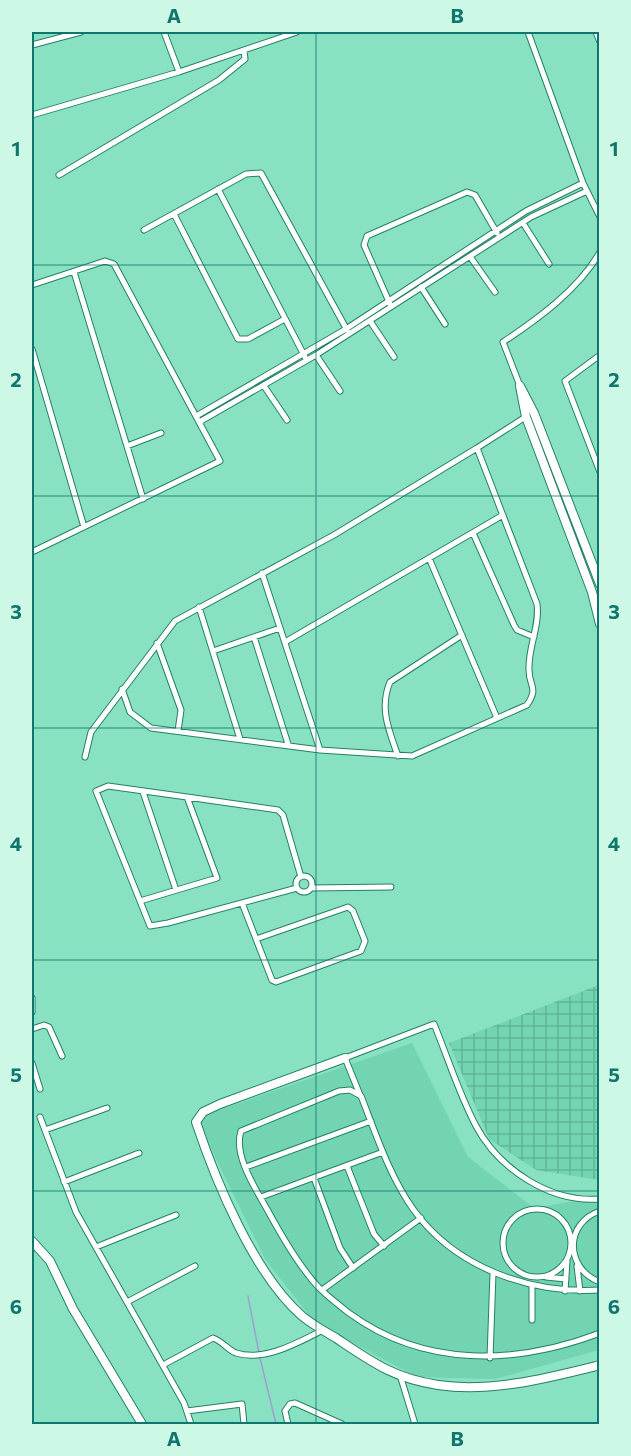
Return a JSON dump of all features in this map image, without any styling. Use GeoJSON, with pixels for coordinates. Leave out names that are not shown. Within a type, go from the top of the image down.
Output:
{"type":"FeatureCollection","features":[{"type":"Feature","properties":{"kind":"street"},"geometry":{"type":"LineString","coordinates":[[32,45],[81,32]]}},
{"type":"Feature","properties":{"kind":"street"},"geometry":{"type":"LineString","coordinates":[[164,32],[179,72]]}},
{"type":"Feature","properties":{"kind":"street"},"geometry":{"type":"LineString","coordinates":[[32,115],[179,72],[297,32]]}},
{"type":"Feature","properties":{"kind":"street"},"geometry":{"type":"LineString","coordinates":[[528,32],[583,183],[600,217]]}},
{"type":"Feature","properties":{"kind":"street"},"geometry":{"type":"LineString","coordinates":[[596,32],[600,42]]}},
{"type":"Feature","properties":{"kind":"street"},"geometry":{"type":"LineString","coordinates":[[59,175],[219,80],[240,65],[245,59],[244,51]]}},
{"type":"Feature","properties":{"kind":"street"},"geometry":{"type":"LineString","coordinates":[[144,230],[246,174],[261,173],[347,332]]}},
{"type":"Feature","properties":{"kind":"street"},"geometry":{"type":"LineString","coordinates":[[198,415],[303,354],[370,321],[419,283],[496,231],[526,212],[583,183]]}},
{"type":"Feature","properties":{"kind":"street"},"geometry":{"type":"LineString","coordinates":[[218,189],[283,320],[307,361]]}},
{"type":"Feature","properties":{"kind":"street"},"geometry":{"type":"LineString","coordinates":[[201,421],[307,361],[347,332],[391,305],[423,289],[522,223],[587,191]]}},
{"type":"Feature","properties":{"kind":"street"},"geometry":{"type":"LineString","coordinates":[[391,305],[364,245],[367,236],[467,192],[476,195],[500,237]]}},
{"type":"Feature","properties":{"kind":"street"},"geometry":{"type":"LineString","coordinates":[[174,214],[238,339],[248,339],[283,320]]}},
{"type":"Feature","properties":{"kind":"street"},"geometry":{"type":"LineString","coordinates":[[522,223],[549,264]]}},
{"type":"Feature","properties":{"kind":"street"},"geometry":{"type":"LineString","coordinates":[[600,252],[590,270],[551,307],[503,342],[596,591],[600,624]]}},
{"type":"Feature","properties":{"kind":"street"},"geometry":{"type":"LineString","coordinates":[[471,258],[495,292]]}},
{"type":"Feature","properties":{"kind":"street"},"geometry":{"type":"LineString","coordinates":[[32,285],[105,261],[114,264],[219,456],[219,463],[32,552]]}},
{"type":"Feature","properties":{"kind":"street"},"geometry":{"type":"LineString","coordinates":[[74,272],[143,499]]}},
{"type":"Feature","properties":{"kind":"street"},"geometry":{"type":"LineString","coordinates":[[419,283],[446,324]]}},
{"type":"Feature","properties":{"kind":"street"},"geometry":{"type":"LineString","coordinates":[[370,321],[394,357]]}},
{"type":"Feature","properties":{"kind":"street"},"geometry":{"type":"LineString","coordinates":[[32,349],[84,527]]}},
{"type":"Feature","properties":{"kind":"street"},"geometry":{"type":"LineString","coordinates":[[316,355],[340,391]]}},
{"type":"Feature","properties":{"kind":"street"},"geometry":{"type":"LineString","coordinates":[[600,355],[565,381],[600,472]]}},
{"type":"Feature","properties":{"kind":"street"},"geometry":{"type":"LineString","coordinates":[[264,386],[287,420]]}},
{"type":"Feature","properties":{"kind":"street"},"geometry":{"type":"LineString","coordinates":[[85,757],[91,732],[175,621],[334,535],[530,415]]}},
{"type":"Feature","properties":{"kind":"street"},"geometry":{"type":"LineString","coordinates":[[530,415],[600,584]]}},
{"type":"Feature","properties":{"kind":"street"},"geometry":{"type":"LineString","coordinates":[[127,446],[161,433]]}},
{"type":"Feature","properties":{"kind":"street"},"geometry":{"type":"LineString","coordinates":[[122,689],[130,712],[151,728],[288,744],[320,750],[398,756],[412,756],[527,705],[533,696],[534,687],[528,667],[538,615],[537,604],[477,448]]}},
{"type":"Feature","properties":{"kind":"street"},"geometry":{"type":"LineString","coordinates":[[285,642],[503,515]]}},
{"type":"Feature","properties":{"kind":"street"},"geometry":{"type":"LineString","coordinates":[[473,533],[514,625],[517,630],[534,637]]}},
{"type":"Feature","properties":{"kind":"street"},"geometry":{"type":"LineString","coordinates":[[429,558],[497,718]]}},
{"type":"Feature","properties":{"kind":"street"},"geometry":{"type":"LineString","coordinates":[[262,573],[320,750]]}},
{"type":"Feature","properties":{"kind":"street"},"geometry":{"type":"LineString","coordinates":[[199,607],[240,739]]}},
{"type":"Feature","properties":{"kind":"street"},"geometry":{"type":"LineString","coordinates":[[213,651],[280,628]]}},
{"type":"Feature","properties":{"kind":"street"},"geometry":{"type":"LineString","coordinates":[[398,756],[385,718],[384,705],[390,682],[462,635]]}},
{"type":"Feature","properties":{"kind":"street"},"geometry":{"type":"LineString","coordinates":[[254,637],[288,744]]}},
{"type":"Feature","properties":{"kind":"street"},"geometry":{"type":"LineString","coordinates":[[157,643],[181,710],[178,731]]}},
{"type":"Feature","properties":{"kind":"street"},"geometry":{"type":"LineString","coordinates":[[301,877],[283,815],[278,810],[108,786],[96,790],[150,926],[297,888],[304,892],[311,888],[391,887]]}},
{"type":"Feature","properties":{"kind":"street"},"geometry":{"type":"LineString","coordinates":[[143,792],[177,890]]}},
{"type":"Feature","properties":{"kind":"street"},"geometry":{"type":"LineString","coordinates":[[140,901],[217,878],[187,797]]}},
{"type":"Feature","properties":{"kind":"street"},"geometry":{"type":"LineString","coordinates":[[301,877],[309,878],[311,888]]}},
{"type":"Feature","properties":{"kind":"street"},"geometry":{"type":"LineString","coordinates":[[297,888],[297,881],[301,877]]}},
{"type":"Feature","properties":{"kind":"street"},"geometry":{"type":"LineString","coordinates":[[242,903],[256,939],[272,980],[276,982],[361,951],[365,941],[353,910],[348,907],[256,939]]}},
{"type":"Feature","properties":{"kind":"street"},"geometry":{"type":"LineString","coordinates":[[32,998],[32,1012]]}},
{"type":"Feature","properties":{"kind":"street"},"geometry":{"type":"LineString","coordinates":[[600,1199],[587,1200],[555,1195],[515,1170],[495,1152],[476,1127],[434,1024],[211,1108],[203,1112],[196,1122],[236,1219],[269,1281],[301,1315],[367,1361],[400,1375],[440,1385],[499,1384],[559,1375],[600,1365]]}},
{"type":"Feature","properties":{"kind":"street"},"geometry":{"type":"LineString","coordinates":[[32,1029],[44,1025],[49,1027],[62,1056]]}},
{"type":"Feature","properties":{"kind":"street"},"geometry":{"type":"LineString","coordinates":[[345,1058],[395,1179],[421,1218],[445,1242],[493,1273],[532,1286],[565,1291],[600,1290]]}},
{"type":"Feature","properties":{"kind":"street"},"geometry":{"type":"LineString","coordinates":[[32,1063],[40,1089]]}},
{"type":"Feature","properties":{"kind":"street"},"geometry":{"type":"LineString","coordinates":[[361,1096],[350,1090],[339,1091],[250,1126],[242,1131],[239,1138],[246,1167],[261,1197],[309,1277],[322,1290],[366,1326],[392,1338],[451,1356],[490,1358],[553,1349],[600,1333]]}},
{"type":"Feature","properties":{"kind":"street"},"geometry":{"type":"LineString","coordinates":[[45,1130],[107,1108]]}},
{"type":"Feature","properties":{"kind":"street"},"geometry":{"type":"LineString","coordinates":[[40,1117],[76,1212],[163,1365],[187,1411],[191,1425]]}},
{"type":"Feature","properties":{"kind":"street"},"geometry":{"type":"LineString","coordinates":[[246,1167],[371,1121]]}},
{"type":"Feature","properties":{"kind":"street"},"geometry":{"type":"LineString","coordinates":[[261,1197],[383,1152]]}},
{"type":"Feature","properties":{"kind":"street"},"geometry":{"type":"LineString","coordinates":[[64,1182],[139,1153]]}},
{"type":"Feature","properties":{"kind":"street"},"geometry":{"type":"LineString","coordinates":[[347,1166],[374,1234],[384,1246]]}},
{"type":"Feature","properties":{"kind":"street"},"geometry":{"type":"LineString","coordinates":[[314,1178],[340,1248],[353,1268]]}},
{"type":"Feature","properties":{"kind":"street"},"geometry":{"type":"LineString","coordinates":[[565,1291],[566,1279],[567,1260],[571,1243],[570,1232],[556,1214],[534,1209],[514,1217],[503,1237],[506,1259],[522,1274],[566,1279]]}},
{"type":"Feature","properties":{"kind":"street"},"geometry":{"type":"LineString","coordinates":[[580,1291],[577,1263],[573,1252],[575,1234],[585,1219],[600,1211]]}},
{"type":"Feature","properties":{"kind":"street"},"geometry":{"type":"LineString","coordinates":[[96,1247],[176,1215]]}},
{"type":"Feature","properties":{"kind":"street"},"geometry":{"type":"LineString","coordinates":[[322,1290],[421,1218]]}},
{"type":"Feature","properties":{"kind":"street"},"geometry":{"type":"LineString","coordinates":[[32,1233],[33,1242],[50,1261],[73,1309],[142,1425]]}},
{"type":"Feature","properties":{"kind":"street"},"geometry":{"type":"LineString","coordinates":[[545,1276],[560,1269],[567,1260]]}},
{"type":"Feature","properties":{"kind":"street"},"geometry":{"type":"LineString","coordinates":[[577,1263],[589,1277],[600,1282]]}},
{"type":"Feature","properties":{"kind":"street"},"geometry":{"type":"LineString","coordinates":[[127,1302],[195,1266]]}},
{"type":"Feature","properties":{"kind":"street"},"geometry":{"type":"LineString","coordinates":[[490,1358],[493,1273]]}},
{"type":"Feature","properties":{"kind":"street"},"geometry":{"type":"LineString","coordinates":[[580,1280],[600,1282]]}},
{"type":"Feature","properties":{"kind":"street"},"geometry":{"type":"LineString","coordinates":[[532,1286],[532,1320]]}},
{"type":"Feature","properties":{"kind":"street"},"geometry":{"type":"LineString","coordinates":[[163,1365],[213,1338],[223,1342],[234,1352],[260,1354],[296,1343],[321,1331]]}},
{"type":"Feature","properties":{"kind":"street"},"geometry":{"type":"LineString","coordinates":[[400,1375],[415,1425]]}},
{"type":"Feature","properties":{"kind":"street"},"geometry":{"type":"LineString","coordinates":[[288,1425],[285,1411],[287,1407],[295,1403],[342,1425]]}},
{"type":"Feature","properties":{"kind":"street"},"geometry":{"type":"LineString","coordinates":[[187,1411],[242,1404],[244,1425]]}},
{"type":"Feature","properties":{"kind":"shaded area"},"geometry":{"type":"Polygon","coordinates":[[[599,985],[599,1180],[536,1170],[489,1139],[449,1043],[599,985]]]}},
{"type":"Feature","properties":{"kind":"shaded area"},"geometry":{"type":"Polygon","coordinates":[[[412,1043],[468,1157],[534,1208],[599,1197],[599,1350],[495,1379],[417,1377],[315,1323],[265,1259],[196,1118],[412,1043]]]}},
{"type":"Feature","properties":{"kind":"waterway"},"geometry":{"type":"LineString","coordinates":[[248,1296],[259,1353]]}},
{"type":"Feature","properties":{"kind":"waterway"},"geometry":{"type":"LineString","coordinates":[[260,1358],[276,1424]]}}]}
